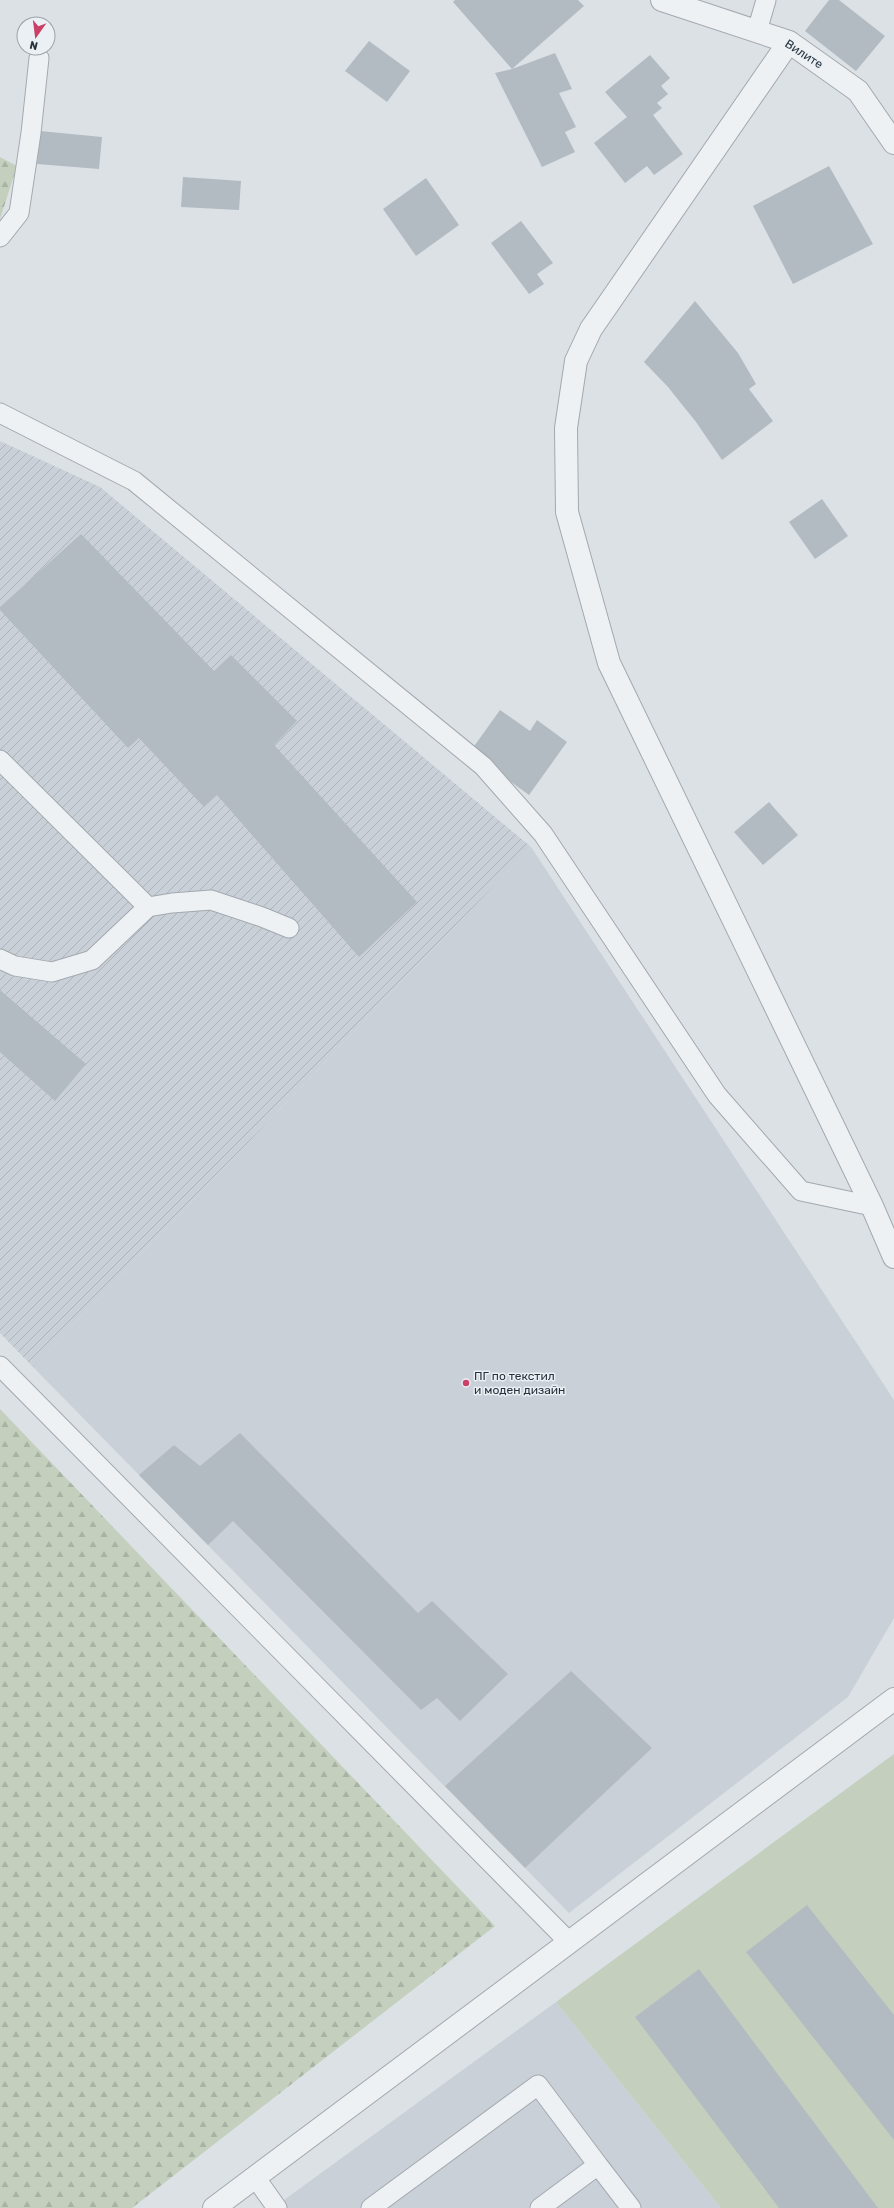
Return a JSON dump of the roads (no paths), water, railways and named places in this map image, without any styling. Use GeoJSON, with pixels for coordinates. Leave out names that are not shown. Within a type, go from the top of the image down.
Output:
{"type":"FeatureCollection","features":[{"type":"Feature","properties":{"kind":"street","name":"Вилите"},"geometry":{"type":"LineString","coordinates":[[662,0],[789,42],[858,91],[894,143]]}},
{"type":"Feature","properties":{"kind":"street"},"geometry":{"type":"LineString","coordinates":[[789,42],[590,329],[576,361],[566,428],[567,512],[609,663],[872,1206],[894,1257]]}},
{"type":"Feature","properties":{"kind":"street"},"geometry":{"type":"LineString","coordinates":[[214,2208],[894,1698]]}},
{"type":"Feature","properties":{"kind":"lane"},"geometry":{"type":"LineString","coordinates":[[757,31],[766,0]]}},
{"type":"Feature","properties":{"kind":"lane"},"geometry":{"type":"LineString","coordinates":[[0,237],[19,212],[31,133],[39,58]]}},
{"type":"Feature","properties":{"kind":"lane"},"geometry":{"type":"LineString","coordinates":[[0,413],[134,480],[483,766],[543,834],[717,1095],[802,1191],[872,1206]]}},
{"type":"Feature","properties":{"kind":"lane"},"geometry":{"type":"LineString","coordinates":[[0,760],[148,907]]}},
{"type":"Feature","properties":{"kind":"lane"},"geometry":{"type":"LineString","coordinates":[[0,959],[15,966],[52,972],[92,960],[148,907],[211,900],[262,917],[289,928]]}},
{"type":"Feature","properties":{"kind":"lane"},"geometry":{"type":"LineString","coordinates":[[0,1366],[570,1942]]}},
{"type":"Feature","properties":{"kind":"lane"},"geometry":{"type":"LineString","coordinates":[[371,2208],[538,2085],[631,2208]]}},
{"type":"Feature","properties":{"kind":"lane"},"geometry":{"type":"LineString","coordinates":[[540,2208],[598,2165]]}},
{"type":"Feature","properties":{"kind":"lane"},"geometry":{"type":"LineString","coordinates":[[255,2177],[277,2208]]}},
{"type":"Feature","properties":{"kind":"place","name":"ПГ по текстил и моден дизайн"},"geometry":{"type":"Point","coordinates":[466,1383]}}]}
